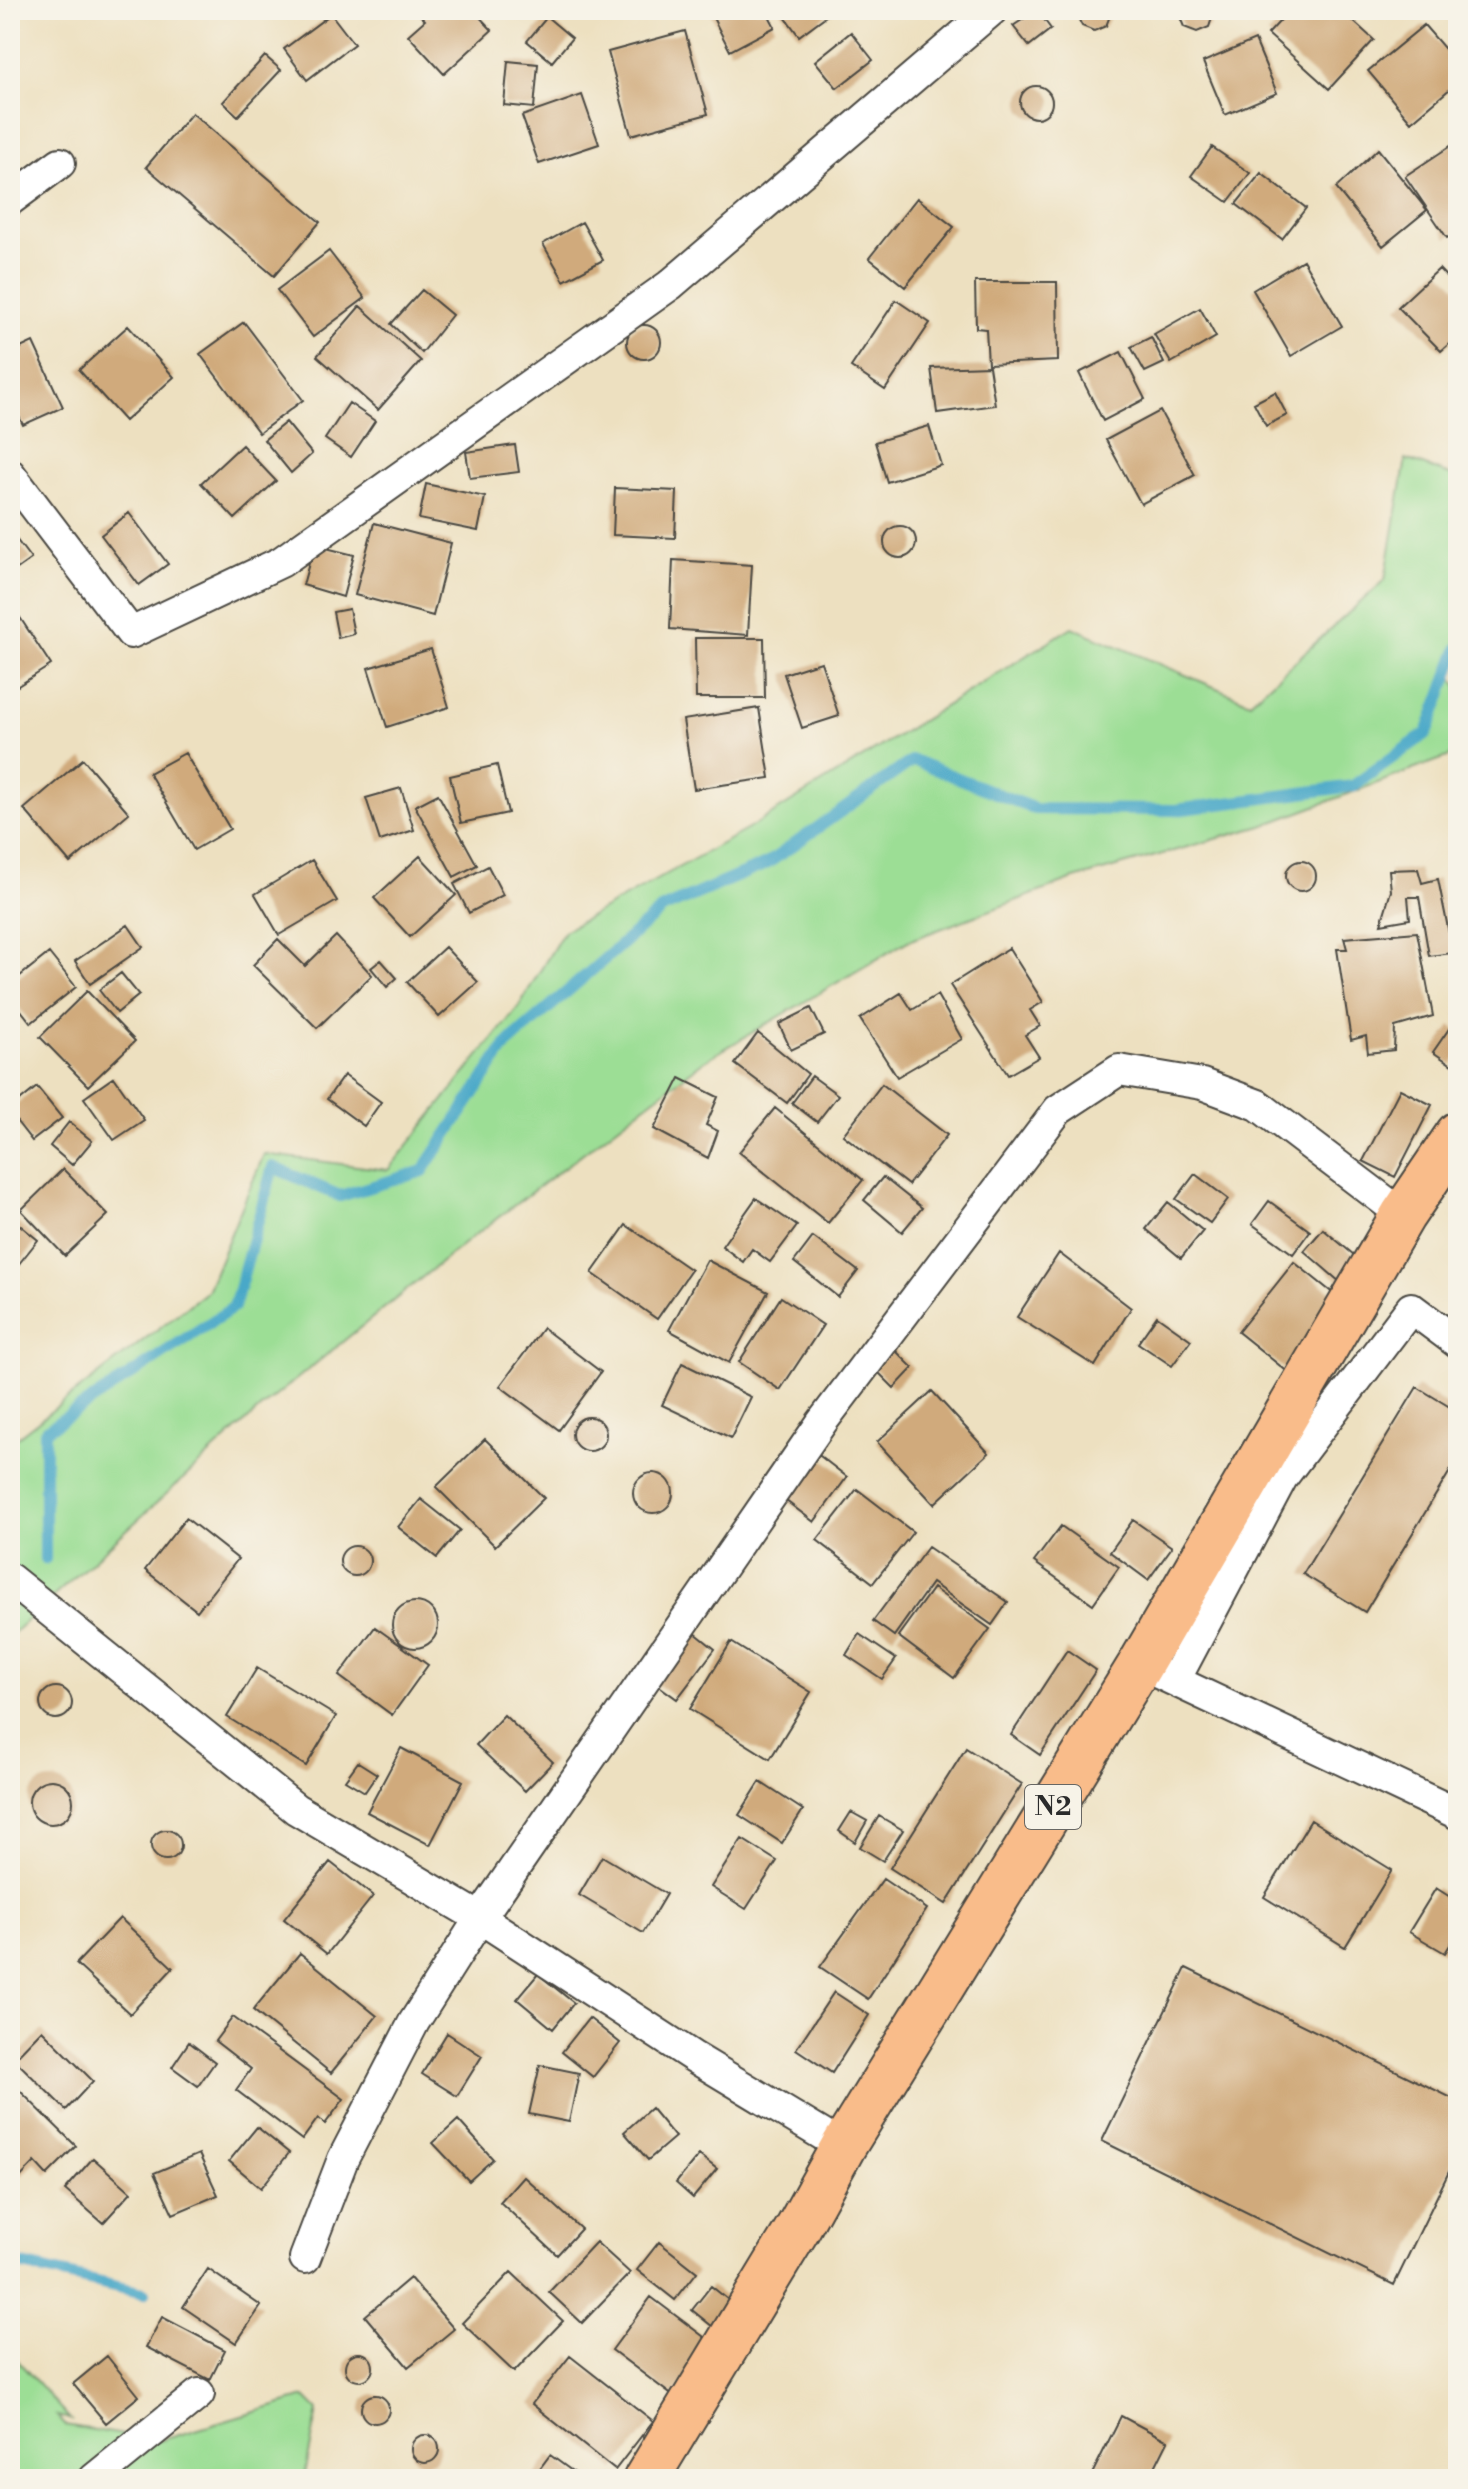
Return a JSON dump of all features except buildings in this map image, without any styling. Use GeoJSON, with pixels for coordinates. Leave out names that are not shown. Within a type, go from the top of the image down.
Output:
{"type":"FeatureCollection","features":[{"type":"Feature","properties":{"kind":"highway","name":"N2"},"geometry":{"type":"LineString","coordinates":[[646,2479],[798,2228],[843,2147],[1157,1673],[1403,1215],[1458,1134]]}},
{"type":"Feature","properties":{"kind":"street"},"geometry":{"type":"LineString","coordinates":[[10,474],[131,633],[145,627],[281,562],[670,285],[992,10]]}},
{"type":"Feature","properties":{"kind":"street"},"geometry":{"type":"LineString","coordinates":[[10,200],[60,163]]}},
{"type":"Feature","properties":{"kind":"street"},"geometry":{"type":"LineString","coordinates":[[305,2258],[343,2159],[414,2022],[480,1918],[822,1422],[1058,1110],[1119,1070],[1202,1084],[1258,1105],[1403,1215]]}},
{"type":"Feature","properties":{"kind":"street"},"geometry":{"type":"LineString","coordinates":[[1458,1343],[1411,1308],[1282,1478],[1157,1673],[1458,1814]]}},
{"type":"Feature","properties":{"kind":"street"},"geometry":{"type":"LineString","coordinates":[[10,1579],[296,1809],[480,1918],[692,2056],[843,2147]]}},
{"type":"Feature","properties":{"kind":"street"},"geometry":{"type":"LineString","coordinates":[[94,2479],[199,2394]]}},
{"type":"Feature","properties":{"kind":"green space"},"geometry":{"type":"Polygon","coordinates":[[[1406,459],[1458,478],[1458,637],[1448,673],[1458,686],[1458,753],[1262,826],[1074,879],[908,941],[704,1061],[466,1242],[262,1407],[10,1636],[10,1443],[207,1291],[264,1154],[388,1170],[519,1006],[564,931],[748,829],[1072,627],[1250,702],[1385,580],[1406,459]]]}},
{"type":"Feature","properties":{"kind":"green space"},"geometry":{"type":"Polygon","coordinates":[[[10,2352],[70,2419],[57,2416],[65,2425],[159,2441],[305,2397],[318,2410],[304,2479],[10,2479],[10,2352]]]}},
{"type":"Feature","properties":{"kind":"waterway"},"geometry":{"type":"LineString","coordinates":[[45,1559],[45,1431],[234,1307],[273,1167],[340,1196],[423,1171],[506,1045],[662,909],[768,863],[913,760],[1035,809],[1176,810],[1353,786],[1427,733],[1458,649]]}},
{"type":"Feature","properties":{"kind":"waterway"},"geometry":{"type":"LineString","coordinates":[[10,2262],[144,2293]]}}]}
